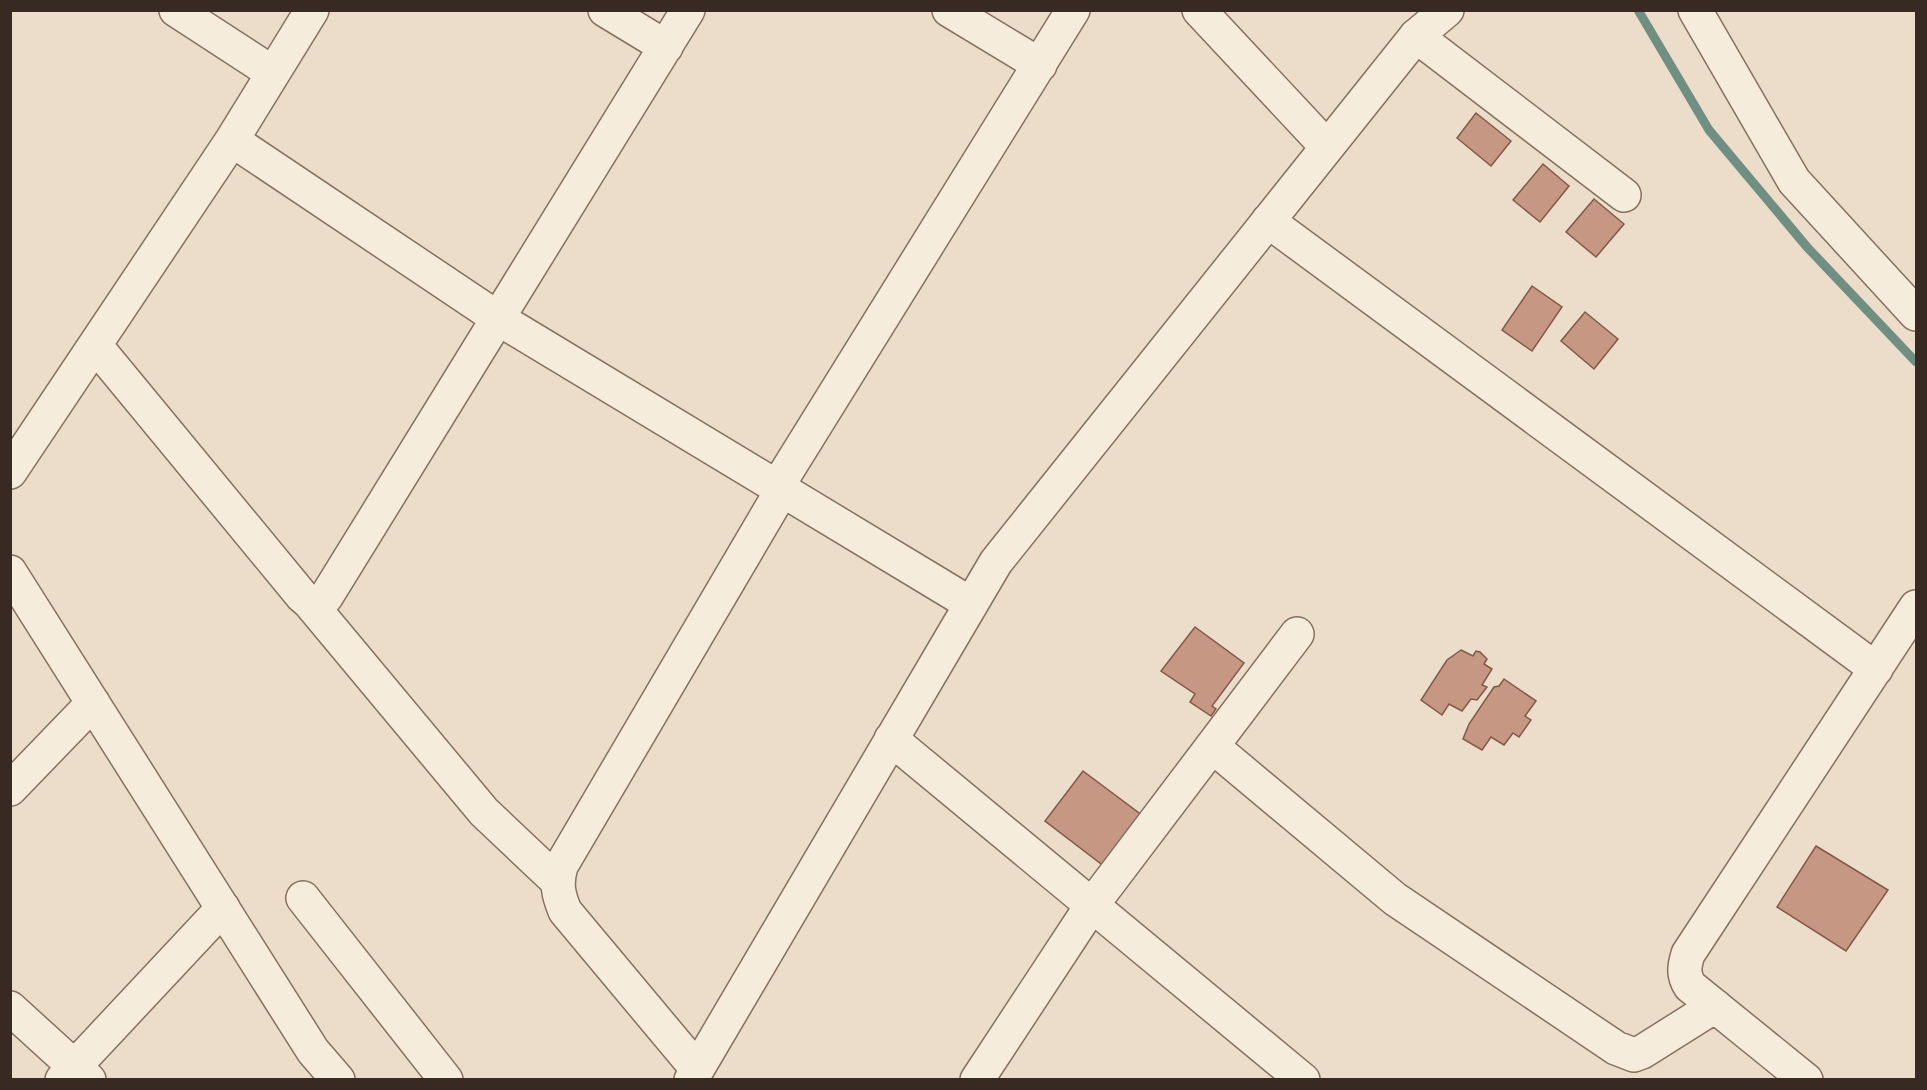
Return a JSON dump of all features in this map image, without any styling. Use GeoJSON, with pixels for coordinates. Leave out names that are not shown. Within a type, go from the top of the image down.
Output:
{"type":"FeatureCollection","features":[{"type":"Feature","properties":{"kind":"street"},"geometry":{"type":"LineString","coordinates":[[176,10],[273,73]]}},
{"type":"Feature","properties":{"kind":"street"},"geometry":{"type":"LineString","coordinates":[[10,472],[232,140],[312,10]]}},
{"type":"Feature","properties":{"kind":"street"},"geometry":{"type":"LineString","coordinates":[[605,10],[666,47]]}},
{"type":"Feature","properties":{"kind":"street"},"geometry":{"type":"LineString","coordinates":[[309,602],[318,602],[326,597],[500,319],[688,10]]}},
{"type":"Feature","properties":{"kind":"street"},"geometry":{"type":"LineString","coordinates":[[949,10],[1040,65]]}},
{"type":"Feature","properties":{"kind":"street"},"geometry":{"type":"LineString","coordinates":[[1073,10],[779,488],[561,866],[557,881],[559,897],[565,911],[694,1074],[996,562],[1416,36],[1447,10]]}},
{"type":"Feature","properties":{"kind":"street"},"geometry":{"type":"LineString","coordinates":[[1199,10],[1327,147]]}},
{"type":"Feature","properties":{"kind":"street"},"geometry":{"type":"LineString","coordinates":[[1695,10],[1794,181],[1917,314]]}},
{"type":"Feature","properties":{"kind":"street"},"geometry":{"type":"LineString","coordinates":[[1416,36],[1624,195]]}},
{"type":"Feature","properties":{"kind":"street"},"geometry":{"type":"LineString","coordinates":[[232,140],[500,319],[971,604]]}},
{"type":"Feature","properties":{"kind":"street"},"geometry":{"type":"LineString","coordinates":[[1268,221],[1876,669]]}},
{"type":"Feature","properties":{"kind":"street"},"geometry":{"type":"LineString","coordinates":[[95,345],[484,812],[557,881]]}},
{"type":"Feature","properties":{"kind":"street"},"geometry":{"type":"LineString","coordinates":[[10,572],[313,1051],[338,1080]]}},
{"type":"Feature","properties":{"kind":"street"},"geometry":{"type":"LineString","coordinates":[[1806,1080],[1690,986],[1685,978],[1684,967],[1688,954],[1917,607]]}},
{"type":"Feature","properties":{"kind":"street"},"geometry":{"type":"LineString","coordinates":[[977,1080],[1092,905],[1297,634]]}},
{"type":"Feature","properties":{"kind":"street"},"geometry":{"type":"LineString","coordinates":[[10,789],[93,703]]}},
{"type":"Feature","properties":{"kind":"street"},"geometry":{"type":"LineString","coordinates":[[891,739],[1092,905],[1284,1073]]}},
{"type":"Feature","properties":{"kind":"street"},"geometry":{"type":"LineString","coordinates":[[1212,746],[1395,899],[1616,1048],[1634,1054],[1642,1052],[1714,1006]]}},
{"type":"Feature","properties":{"kind":"street"},"geometry":{"type":"LineString","coordinates":[[303,898],[446,1080]]}},
{"type":"Feature","properties":{"kind":"street"},"geometry":{"type":"LineString","coordinates":[[10,1008],[75,1075],[223,908]]}},
{"type":"Feature","properties":{"kind":"building"},"geometry":{"type":"Polygon","coordinates":[[[1476,113],[1511,141],[1491,166],[1457,138],[1476,113]]]}},
{"type":"Feature","properties":{"kind":"building"},"geometry":{"type":"Polygon","coordinates":[[[1543,164],[1569,186],[1540,222],[1513,200],[1543,164]]]}},
{"type":"Feature","properties":{"kind":"building"},"geometry":{"type":"Polygon","coordinates":[[[1594,199],[1624,224],[1596,257],[1566,232],[1594,199]]]}},
{"type":"Feature","properties":{"kind":"building"},"geometry":{"type":"Polygon","coordinates":[[[1532,286],[1562,307],[1532,351],[1502,330],[1532,286]]]}},
{"type":"Feature","properties":{"kind":"building"},"geometry":{"type":"Polygon","coordinates":[[[1585,312],[1618,339],[1594,369],[1561,341],[1585,312]]]}},
{"type":"Feature","properties":{"kind":"building"},"geometry":{"type":"Polygon","coordinates":[[[1195,627],[1244,663],[1212,706],[1216,709],[1211,716],[1190,702],[1195,694],[1161,671],[1195,627]]]}},
{"type":"Feature","properties":{"kind":"building"},"geometry":{"type":"Polygon","coordinates":[[[1461,650],[1473,656],[1476,651],[1480,652],[1487,659],[1484,664],[1492,669],[1482,685],[1487,687],[1477,700],[1471,699],[1462,711],[1449,704],[1442,715],[1421,700],[1447,660],[1461,650]]]}},
{"type":"Feature","properties":{"kind":"building"},"geometry":{"type":"Polygon","coordinates":[[[1504,679],[1536,701],[1525,716],[1531,720],[1519,737],[1513,733],[1504,745],[1491,737],[1482,750],[1463,739],[1469,724],[1494,687],[1499,686],[1504,679]]]}},
{"type":"Feature","properties":{"kind":"building"},"geometry":{"type":"Polygon","coordinates":[[[1083,771],[1147,819],[1109,870],[1045,821],[1083,771]]]}},
{"type":"Feature","properties":{"kind":"building"},"geometry":{"type":"Polygon","coordinates":[[[1816,846],[1888,890],[1846,951],[1777,907],[1816,846]]]}},
{"type":"Feature","properties":{"kind":"waterway"},"geometry":{"type":"LineString","coordinates":[[1638,10],[1709,130],[1807,247],[1916,362]]}}]}
